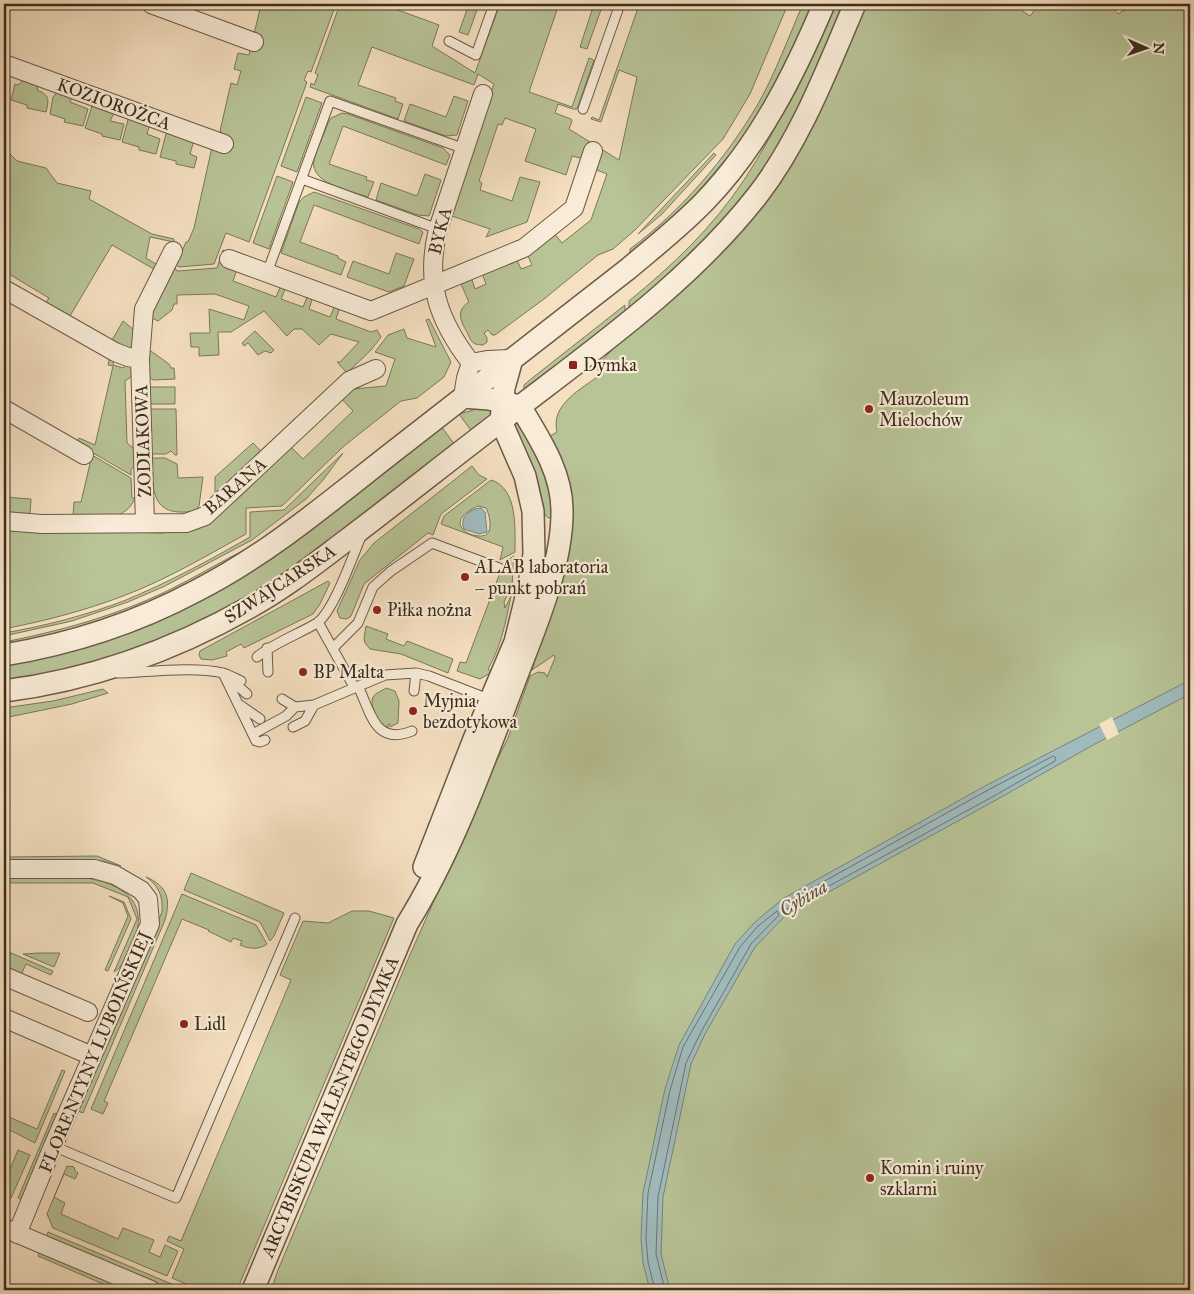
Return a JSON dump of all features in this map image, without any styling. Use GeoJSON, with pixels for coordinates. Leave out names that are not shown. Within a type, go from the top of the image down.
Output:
{"type":"FeatureCollection","features":[{"type":"Feature","properties":{"kind":"street"},"geometry":{"type":"LineString","coordinates":[[151,4],[254,42]]}},
{"type":"Feature","properties":{"kind":"street"},"geometry":{"type":"LineString","coordinates":[[4,655],[67,642],[106,630],[170,604],[204,587],[246,561],[303,521],[648,253],[712,192],[733,168],[776,106],[810,38],[824,4]]}},
{"type":"Feature","properties":{"kind":"street"},"geometry":{"type":"LineString","coordinates":[[508,410],[626,324],[684,276],[738,219],[759,193],[796,133],[820,85],[855,4]]}},
{"type":"Feature","properties":{"kind":"street","name":"KOZIOROŻCA"},"geometry":{"type":"LineString","coordinates":[[4,64],[224,144]]}},
{"type":"Feature","properties":{"kind":"street","name":"BYKA"},"geometry":{"type":"LineString","coordinates":[[471,363],[445,322],[437,302],[432,268],[434,245],[438,229],[483,94]]}},
{"type":"Feature","properties":{"kind":"street"},"geometry":{"type":"LineString","coordinates":[[229,259],[371,311],[524,248],[574,208],[593,151]]}},
{"type":"Feature","properties":{"kind":"street","name":"ZODIAKOWA"},"geometry":{"type":"LineString","coordinates":[[145,523],[140,359],[144,309],[173,252]]}},
{"type":"Feature","properties":{"kind":"street","name":"ZODIAKOWA"},"geometry":{"type":"LineString","coordinates":[[4,289],[115,352],[140,359]]}},
{"type":"Feature","properties":{"kind":"street"},"geometry":{"type":"LineString","coordinates":[[463,397],[471,363],[512,359]]}},
{"type":"Feature","properties":{"kind":"street"},"geometry":{"type":"LineString","coordinates":[[508,410],[504,388],[512,359]]}},
{"type":"Feature","properties":{"kind":"street","name":"BARANA"},"geometry":{"type":"LineString","coordinates":[[4,521],[42,524],[186,523],[205,516],[349,381],[376,369]]}},
{"type":"Feature","properties":{"kind":"street"},"geometry":{"type":"LineString","coordinates":[[463,397],[489,399],[508,410]]}},
{"type":"Feature","properties":{"kind":"street"},"geometry":{"type":"LineString","coordinates":[[4,409],[84,455]]}},
{"type":"Feature","properties":{"kind":"street","name":"SZWAJCARSKA"},"geometry":{"type":"LineString","coordinates":[[4,691],[83,676],[158,652],[252,606],[283,586],[366,525],[508,410]]}},
{"type":"Feature","properties":{"kind":"street","name":"ARCYBISKUPA WALENTEGO DYMKA"},"geometry":{"type":"LineString","coordinates":[[498,704],[507,664],[523,617],[534,554],[533,511],[508,410]]}},
{"type":"Feature","properties":{"kind":"street","name":"ARCYBISKUPA WALENTEGO DYMKA"},"geometry":{"type":"LineString","coordinates":[[253,1290],[407,924],[425,895],[454,834],[498,704],[549,585],[562,530],[562,509],[556,476],[545,450],[508,410]]}},
{"type":"Feature","properties":{"kind":"street","name":"FLORENTYNY LUBOIŃSKIEJ"},"geometry":{"type":"LineString","coordinates":[[4,869],[94,869],[115,875],[141,890],[148,899],[150,924],[53,1146],[11,1231]]}},
{"type":"Feature","properties":{"kind":"street"},"geometry":{"type":"LineString","coordinates":[[4,976],[88,1012]]}},
{"type":"Feature","properties":{"kind":"street"},"geometry":{"type":"LineString","coordinates":[[4,1018],[92,1056]]}},
{"type":"Feature","properties":{"kind":"street"},"geometry":{"type":"LineString","coordinates":[[11,1231],[128,1286],[151,1290]]}},
{"type":"Feature","properties":{"kind":"lane"},"geometry":{"type":"LineString","coordinates":[[449,41],[476,56],[494,4]]}},
{"type":"Feature","properties":{"kind":"lane"},"geometry":{"type":"LineString","coordinates":[[583,110],[620,4]]}},
{"type":"Feature","properties":{"kind":"lane"},"geometry":{"type":"LineString","coordinates":[[267,273],[330,101],[465,149]]}},
{"type":"Feature","properties":{"kind":"lane"},"geometry":{"type":"LineString","coordinates":[[302,179],[438,229]]}},
{"type":"Feature","properties":{"kind":"lane"},"geometry":{"type":"LineString","coordinates":[[257,657],[267,648],[318,622],[330,607],[366,525]]}},
{"type":"Feature","properties":{"kind":"lane"},"geometry":{"type":"LineString","coordinates":[[333,648],[358,624],[373,587],[391,571],[432,543],[499,568]]}},
{"type":"Feature","properties":{"kind":"lane"},"geometry":{"type":"LineString","coordinates":[[318,622],[356,686],[377,727],[384,734],[399,736],[412,731]]}},
{"type":"Feature","properties":{"kind":"lane"},"geometry":{"type":"LineString","coordinates":[[266,671],[267,648]]}},
{"type":"Feature","properties":{"kind":"lane"},"geometry":{"type":"LineString","coordinates":[[223,673],[234,668]]}},
{"type":"Feature","properties":{"kind":"lane"},"geometry":{"type":"LineString","coordinates":[[83,676],[160,671],[205,671],[223,673],[241,681]]}},
{"type":"Feature","properties":{"kind":"lane"},"geometry":{"type":"LineString","coordinates":[[223,673],[247,694]]}},
{"type":"Feature","properties":{"kind":"lane"},"geometry":{"type":"LineString","coordinates":[[223,673],[256,741],[265,740]]}},
{"type":"Feature","properties":{"kind":"lane"},"geometry":{"type":"LineString","coordinates":[[414,692],[416,673]]}},
{"type":"Feature","properties":{"kind":"lane"},"geometry":{"type":"LineString","coordinates":[[282,704],[295,707],[314,705],[385,675],[416,673],[429,676],[498,704]]}},
{"type":"Feature","properties":{"kind":"lane"},"geometry":{"type":"LineString","coordinates":[[238,704],[254,706]]}},
{"type":"Feature","properties":{"kind":"lane"},"geometry":{"type":"LineString","coordinates":[[238,704],[260,719]]}},
{"type":"Feature","properties":{"kind":"lane"},"geometry":{"type":"LineString","coordinates":[[294,726],[305,721],[314,705]]}},
{"type":"Feature","properties":{"kind":"lane"},"geometry":{"type":"LineString","coordinates":[[252,734],[286,716],[295,707]]}},
{"type":"Feature","properties":{"kind":"lane"},"geometry":{"type":"LineString","coordinates":[[53,1146],[176,1198],[296,918]]}},
{"type":"Feature","properties":{"kind":"green space"},"geometry":{"type":"Polygon","coordinates":[[[248,4],[336,4],[311,72],[308,71],[304,80],[307,82],[249,242],[226,233],[214,264],[179,267],[176,265],[194,228],[212,147],[227,153],[230,141],[220,131],[231,83],[237,85],[241,71],[234,69],[238,53],[249,55],[260,9],[247,6],[248,4]]]}},
{"type":"Feature","properties":{"kind":"green space"},"geometry":{"type":"Polygon","coordinates":[[[340,4],[387,4],[387,6],[439,25],[432,46],[475,73],[500,4],[559,4],[529,92],[572,107],[589,58],[594,60],[577,109],[558,104],[555,113],[571,119],[569,129],[619,160],[637,77],[619,70],[601,122],[591,119],[592,117],[599,120],[639,5],[637,4],[788,4],[750,94],[723,139],[635,230],[613,249],[598,255],[544,299],[495,335],[492,335],[488,330],[484,333],[487,342],[483,345],[472,342],[462,321],[462,309],[469,302],[460,282],[471,277],[475,289],[486,284],[482,273],[516,258],[521,269],[532,265],[527,254],[554,233],[562,243],[591,220],[607,174],[594,169],[584,159],[572,156],[566,175],[525,161],[536,129],[505,118],[502,125],[498,124],[479,181],[482,183],[480,190],[512,201],[520,177],[540,182],[527,222],[486,237],[490,229],[449,215],[494,84],[478,74],[474,85],[372,47],[358,85],[396,98],[395,101],[403,104],[398,119],[310,87],[311,83],[314,85],[318,75],[315,73],[340,4]]]}},
{"type":"Feature","properties":{"kind":"green space"},"geometry":{"type":"Polygon","coordinates":[[[469,4],[479,4],[468,35],[459,32],[469,4]]]}},
{"type":"Feature","properties":{"kind":"green space"},"geometry":{"type":"Polygon","coordinates":[[[594,4],[603,4],[587,49],[580,47],[594,4]]]}},
{"type":"Feature","properties":{"kind":"green space"},"geometry":{"type":"Polygon","coordinates":[[[803,4],[814,4],[765,107],[736,147],[697,193],[630,255],[630,249],[667,218],[701,183],[745,125],[776,68],[803,4]]]}},
{"type":"Feature","properties":{"kind":"green space"},"geometry":{"type":"Polygon","coordinates":[[[834,4],[844,4],[814,76],[780,144],[751,188],[695,253],[629,309],[629,301],[691,245],[719,214],[744,180],[770,138],[834,4]]]}},
{"type":"Feature","properties":{"kind":"green space"},"geometry":{"type":"Polygon","coordinates":[[[864,4],[1012,4],[1030,16],[1039,4],[1110,4],[1118,14],[1134,4],[1190,4],[1190,1290],[271,1290],[409,957],[508,738],[530,676],[538,672],[545,673],[547,677],[555,658],[554,655],[532,670],[534,664],[526,661],[569,549],[572,515],[550,436],[557,432],[556,422],[558,413],[569,398],[601,374],[596,367],[626,335],[725,248],[864,4]]]}},
{"type":"Feature","properties":{"kind":"green space"},"geometry":{"type":"Polygon","coordinates":[[[24,80],[39,83],[37,90],[48,98],[46,112],[27,108],[27,105],[11,100],[15,84],[18,85],[24,80]]]}},
{"type":"Feature","properties":{"kind":"green space"},"geometry":{"type":"Polygon","coordinates":[[[57,92],[73,95],[70,102],[88,109],[83,126],[64,122],[65,119],[50,114],[53,97],[57,92]]]}},
{"type":"Feature","properties":{"kind":"green space"},"geometry":{"type":"Polygon","coordinates":[[[454,96],[468,101],[457,135],[446,136],[404,121],[410,104],[446,117],[454,96]]]}},
{"type":"Feature","properties":{"kind":"green space"},"geometry":{"type":"Polygon","coordinates":[[[306,97],[322,103],[297,172],[281,166],[306,97]]]}},
{"type":"Feature","properties":{"kind":"green space"},"geometry":{"type":"Polygon","coordinates":[[[93,103],[115,111],[110,121],[124,124],[120,140],[102,136],[102,134],[85,128],[93,103]]]}},
{"type":"Feature","properties":{"kind":"green space"},"geometry":{"type":"Polygon","coordinates":[[[342,113],[443,148],[450,155],[446,165],[343,126],[329,164],[367,177],[366,180],[374,182],[368,197],[325,181],[314,168],[314,160],[328,123],[331,118],[342,113]]]}},
{"type":"Feature","properties":{"kind":"green space"},"geometry":{"type":"Polygon","coordinates":[[[129,116],[150,124],[147,134],[160,139],[156,154],[139,150],[139,147],[122,142],[129,116]]]}},
{"type":"Feature","properties":{"kind":"green space"},"geometry":{"type":"Polygon","coordinates":[[[167,130],[194,140],[190,154],[197,157],[194,168],[176,164],[176,161],[160,157],[167,130]]]}},
{"type":"Feature","properties":{"kind":"green space"},"geometry":{"type":"Polygon","coordinates":[[[4,152],[9,153],[17,161],[46,168],[57,183],[91,191],[89,199],[152,234],[174,239],[174,242],[150,237],[146,258],[159,266],[156,269],[152,268],[112,245],[70,316],[45,304],[49,298],[4,271],[4,152]]]}},
{"type":"Feature","properties":{"kind":"green space"},"geometry":{"type":"Polygon","coordinates":[[[714,153],[716,155],[662,214],[638,234],[714,153]]]}},
{"type":"Feature","properties":{"kind":"green space"},"geometry":{"type":"Polygon","coordinates":[[[425,174],[441,180],[429,216],[418,215],[376,200],[381,183],[417,196],[425,174]]]}},
{"type":"Feature","properties":{"kind":"green space"},"geometry":{"type":"Polygon","coordinates":[[[277,176],[293,182],[269,249],[253,243],[277,176]]]}},
{"type":"Feature","properties":{"kind":"green space"},"geometry":{"type":"Polygon","coordinates":[[[314,192],[419,229],[423,232],[419,244],[314,205],[300,242],[338,256],[338,258],[346,262],[341,275],[281,253],[299,202],[314,192]]]}},
{"type":"Feature","properties":{"kind":"green space"},"geometry":{"type":"Polygon","coordinates":[[[223,250],[231,253],[237,269],[233,281],[276,297],[281,285],[286,287],[281,299],[303,307],[308,295],[313,297],[309,309],[330,317],[335,305],[340,307],[336,319],[371,332],[377,330],[381,337],[371,350],[347,373],[337,362],[340,362],[359,342],[331,334],[319,345],[302,329],[294,329],[287,336],[264,311],[231,332],[218,332],[219,355],[199,356],[199,347],[191,347],[190,333],[210,333],[209,309],[244,320],[249,306],[215,294],[177,295],[177,304],[174,304],[172,310],[158,321],[150,317],[175,268],[177,271],[217,268],[223,250]]]}},
{"type":"Feature","properties":{"kind":"green space"},"geometry":{"type":"Polygon","coordinates":[[[396,253],[414,259],[404,286],[389,292],[347,277],[353,261],[389,274],[396,253]]]}},
{"type":"Feature","properties":{"kind":"green space"},"geometry":{"type":"Polygon","coordinates":[[[625,305],[625,313],[524,389],[524,385],[531,379],[625,305]]]}},
{"type":"Feature","properties":{"kind":"green space"},"geometry":{"type":"Polygon","coordinates":[[[429,319],[451,362],[444,377],[417,398],[401,401],[344,446],[282,506],[246,508],[246,534],[139,590],[64,615],[4,629],[4,528],[162,533],[195,529],[207,524],[290,446],[303,459],[353,411],[341,398],[353,389],[386,386],[395,359],[375,352],[388,335],[404,329],[407,338],[436,347],[426,320],[429,319]]]}},
{"type":"Feature","properties":{"kind":"green space"},"geometry":{"type":"Polygon","coordinates":[[[123,321],[134,330],[133,348],[128,352],[111,342],[123,321]]]}},
{"type":"Feature","properties":{"kind":"green space"},"geometry":{"type":"Polygon","coordinates":[[[255,331],[274,350],[271,353],[265,351],[258,355],[248,343],[244,346],[242,343],[255,331]]]}},
{"type":"Feature","properties":{"kind":"green space"},"geometry":{"type":"Polygon","coordinates":[[[148,349],[169,364],[171,368],[174,368],[175,379],[154,380],[149,378],[148,349]]]}},
{"type":"Feature","properties":{"kind":"green space"},"geometry":{"type":"Polygon","coordinates":[[[115,355],[113,365],[123,368],[127,364],[130,365],[135,374],[125,381],[127,443],[137,451],[136,465],[131,469],[131,475],[76,443],[79,438],[95,445],[113,366],[108,365],[110,356],[115,355]]]}},
{"type":"Feature","properties":{"kind":"green space"},"geometry":{"type":"Polygon","coordinates":[[[149,387],[175,387],[175,404],[150,404],[149,387]]]}},
{"type":"Feature","properties":{"kind":"green space"},"geometry":{"type":"Polygon","coordinates":[[[150,409],[176,409],[177,455],[171,451],[166,454],[151,454],[150,409]]]}},
{"type":"Feature","properties":{"kind":"green space"},"geometry":{"type":"Polygon","coordinates":[[[477,409],[491,410],[493,414],[472,432],[459,414],[477,409]]]}},
{"type":"Feature","properties":{"kind":"green space"},"geometry":{"type":"Polygon","coordinates":[[[513,423],[516,423],[523,429],[542,467],[550,496],[551,517],[548,518],[545,515],[539,486],[513,423]]]}},
{"type":"Feature","properties":{"kind":"green space"},"geometry":{"type":"Polygon","coordinates":[[[441,426],[455,445],[283,576],[215,616],[145,646],[73,669],[4,681],[4,665],[105,641],[441,426]]]}},
{"type":"Feature","properties":{"kind":"green space"},"geometry":{"type":"Polygon","coordinates":[[[253,443],[262,452],[217,495],[215,493],[215,477],[253,443]]]}},
{"type":"Feature","properties":{"kind":"green space"},"geometry":{"type":"Polygon","coordinates":[[[343,453],[306,499],[252,540],[165,586],[128,602],[72,621],[4,636],[4,633],[66,620],[126,600],[205,562],[250,537],[250,512],[284,510],[343,453]]]}},
{"type":"Feature","properties":{"kind":"green space"},"geometry":{"type":"Polygon","coordinates":[[[92,455],[131,478],[132,498],[135,498],[130,506],[121,514],[73,516],[74,502],[81,502],[92,455]]]}},
{"type":"Feature","properties":{"kind":"green space"},"geometry":{"type":"Polygon","coordinates":[[[151,458],[165,458],[177,464],[178,478],[203,477],[199,506],[195,511],[181,512],[170,510],[162,506],[157,500],[154,492],[151,458]]]}},
{"type":"Feature","properties":{"kind":"green space"},"geometry":{"type":"Polygon","coordinates":[[[472,466],[479,475],[487,479],[441,514],[433,535],[428,533],[364,584],[351,616],[347,619],[340,618],[337,611],[360,560],[374,543],[472,466]]]}},
{"type":"Feature","properties":{"kind":"green space"},"geometry":{"type":"Polygon","coordinates":[[[491,480],[500,484],[506,491],[513,510],[515,552],[500,560],[503,547],[441,524],[444,516],[491,480]],[[478,506],[466,513],[460,525],[464,530],[476,536],[482,536],[489,532],[489,517],[486,508],[478,506]]]}},
{"type":"Feature","properties":{"kind":"green space"},"geometry":{"type":"Polygon","coordinates":[[[4,497],[31,499],[30,514],[4,513],[4,497]]]}},
{"type":"Feature","properties":{"kind":"green space"},"geometry":{"type":"Polygon","coordinates":[[[248,548],[234,558],[185,585],[110,618],[4,645],[4,642],[66,628],[127,608],[177,586],[248,548]]]}},
{"type":"Feature","properties":{"kind":"green space"},"geometry":{"type":"Polygon","coordinates":[[[514,556],[512,586],[504,602],[505,608],[511,596],[500,643],[488,669],[492,672],[480,679],[457,671],[460,662],[466,663],[504,562],[514,556]]]}},
{"type":"Feature","properties":{"kind":"green space"},"geometry":{"type":"Polygon","coordinates":[[[328,581],[330,583],[313,614],[244,648],[241,644],[226,652],[227,656],[212,660],[201,659],[200,651],[328,581]]]}},
{"type":"Feature","properties":{"kind":"green space"},"geometry":{"type":"Polygon","coordinates":[[[366,626],[388,634],[386,639],[404,646],[407,641],[453,659],[448,673],[401,654],[370,649],[365,643],[364,638],[366,626]]]}},
{"type":"Feature","properties":{"kind":"green space"},"geometry":{"type":"Polygon","coordinates":[[[386,688],[395,691],[399,701],[398,723],[390,727],[390,724],[388,724],[388,728],[381,723],[372,706],[373,697],[386,688]]]}},
{"type":"Feature","properties":{"kind":"green space"},"geometry":{"type":"Polygon","coordinates":[[[103,689],[108,693],[72,704],[4,718],[4,708],[53,701],[103,689]]]}},
{"type":"Feature","properties":{"kind":"green space"},"geometry":{"type":"Polygon","coordinates":[[[97,856],[121,866],[103,861],[4,862],[4,857],[97,856]]]}},
{"type":"Feature","properties":{"kind":"green space"},"geometry":{"type":"Polygon","coordinates":[[[191,873],[284,913],[270,941],[260,922],[184,890],[191,873]]]}},
{"type":"Feature","properties":{"kind":"green space"},"geometry":{"type":"Polygon","coordinates":[[[78,877],[92,879],[118,888],[127,895],[134,903],[138,914],[138,927],[126,959],[114,972],[137,919],[128,897],[93,883],[4,883],[4,878],[78,877]]]}},
{"type":"Feature","properties":{"kind":"green space"},"geometry":{"type":"Polygon","coordinates":[[[146,877],[159,884],[166,894],[168,905],[165,920],[83,1113],[78,1111],[162,912],[162,901],[159,892],[146,877]]]}},
{"type":"Feature","properties":{"kind":"green space"},"geometry":{"type":"Polygon","coordinates":[[[182,894],[256,925],[267,944],[257,948],[240,945],[242,941],[233,938],[231,942],[209,930],[182,919],[104,1101],[108,1103],[103,1114],[91,1109],[182,894]]]}},
{"type":"Feature","properties":{"kind":"green space"},"geometry":{"type":"Polygon","coordinates":[[[109,896],[124,902],[131,919],[108,971],[105,970],[128,916],[123,903],[109,896]]]}},
{"type":"Feature","properties":{"kind":"green space"},"geometry":{"type":"Polygon","coordinates":[[[352,911],[369,911],[394,918],[237,1290],[200,1290],[172,1278],[184,1249],[167,1241],[169,1236],[181,1241],[291,980],[280,975],[303,921],[328,923],[352,911]]]}},
{"type":"Feature","properties":{"kind":"green space"},"geometry":{"type":"Polygon","coordinates":[[[4,950],[53,971],[51,975],[26,964],[21,975],[4,969],[4,950]]]}},
{"type":"Feature","properties":{"kind":"green space"},"geometry":{"type":"Polygon","coordinates":[[[60,953],[54,967],[23,954],[60,953]]]}},
{"type":"Feature","properties":{"kind":"green space"},"geometry":{"type":"Polygon","coordinates":[[[62,1070],[65,1071],[35,1143],[4,1127],[4,1115],[37,1129],[62,1070]]]}},
{"type":"Feature","properties":{"kind":"green space"},"geometry":{"type":"Polygon","coordinates":[[[54,1113],[59,1115],[23,1200],[18,1198],[54,1113]]]}},
{"type":"Feature","properties":{"kind":"green space"},"geometry":{"type":"Polygon","coordinates":[[[18,1150],[30,1155],[11,1198],[4,1200],[4,1184],[18,1150]]]}},
{"type":"Feature","properties":{"kind":"green space"},"geometry":{"type":"Polygon","coordinates":[[[67,1166],[74,1167],[78,1173],[75,1179],[64,1174],[56,1192],[67,1166]]]}},
{"type":"Feature","properties":{"kind":"green space"},"geometry":{"type":"Polygon","coordinates":[[[54,1197],[65,1203],[61,1214],[118,1239],[123,1228],[154,1240],[149,1252],[160,1257],[165,1245],[178,1251],[167,1276],[53,1228],[47,1214],[54,1197]]]}},
{"type":"Feature","properties":{"kind":"green space"},"geometry":{"type":"Polygon","coordinates":[[[48,1232],[186,1290],[171,1290],[46,1237],[48,1232]]]}},
{"type":"Feature","properties":{"kind":"green space"},"geometry":{"type":"Polygon","coordinates":[[[40,1251],[132,1290],[117,1290],[38,1256],[40,1251]]]}},
{"type":"Feature","properties":{"kind":"water"},"geometry":{"type":"Polygon","coordinates":[[[481,508],[485,512],[487,532],[479,534],[464,529],[464,517],[469,512],[481,508]]]}},
{"type":"Feature","properties":{"kind":"water","name":"Cybina"},"geometry":{"type":"Polygon","coordinates":[[[1190,680],[1190,694],[1093,745],[785,916],[755,947],[705,1034],[691,1064],[663,1197],[661,1254],[670,1290],[650,1290],[643,1263],[641,1239],[643,1193],[665,1089],[679,1045],[735,944],[755,922],[784,898],[985,786],[1190,680]]]}},
{"type":"Feature","properties":{"kind":"pier"},"geometry":{"type":"Polygon","coordinates":[[[1112,717],[1119,734],[1107,740],[1099,724],[1112,717]]]}},
{"type":"Feature","properties":{"kind":"place","name":"Dymka"},"geometry":{"type":"Point","coordinates":[573,365]}},
{"type":"Feature","properties":{"kind":"place","name":"Mauzoleum Mielochów"},"geometry":{"type":"Point","coordinates":[869,409]}},
{"type":"Feature","properties":{"kind":"place","name":"ALAB laboratoria – punkt pobrań"},"geometry":{"type":"Point","coordinates":[465,577]}},
{"type":"Feature","properties":{"kind":"place","name":"Piłka nożna"},"geometry":{"type":"Point","coordinates":[377,610]}},
{"type":"Feature","properties":{"kind":"place","name":"BP Malta"},"geometry":{"type":"Point","coordinates":[303,672]}},
{"type":"Feature","properties":{"kind":"place","name":"Myjnia bezdotykowa"},"geometry":{"type":"Point","coordinates":[413,711]}},
{"type":"Feature","properties":{"kind":"place","name":"Lidl"},"geometry":{"type":"Point","coordinates":[184,1024]}},
{"type":"Feature","properties":{"kind":"place","name":"Komin i ruiny szklarni"},"geometry":{"type":"Point","coordinates":[870,1178]}}]}
